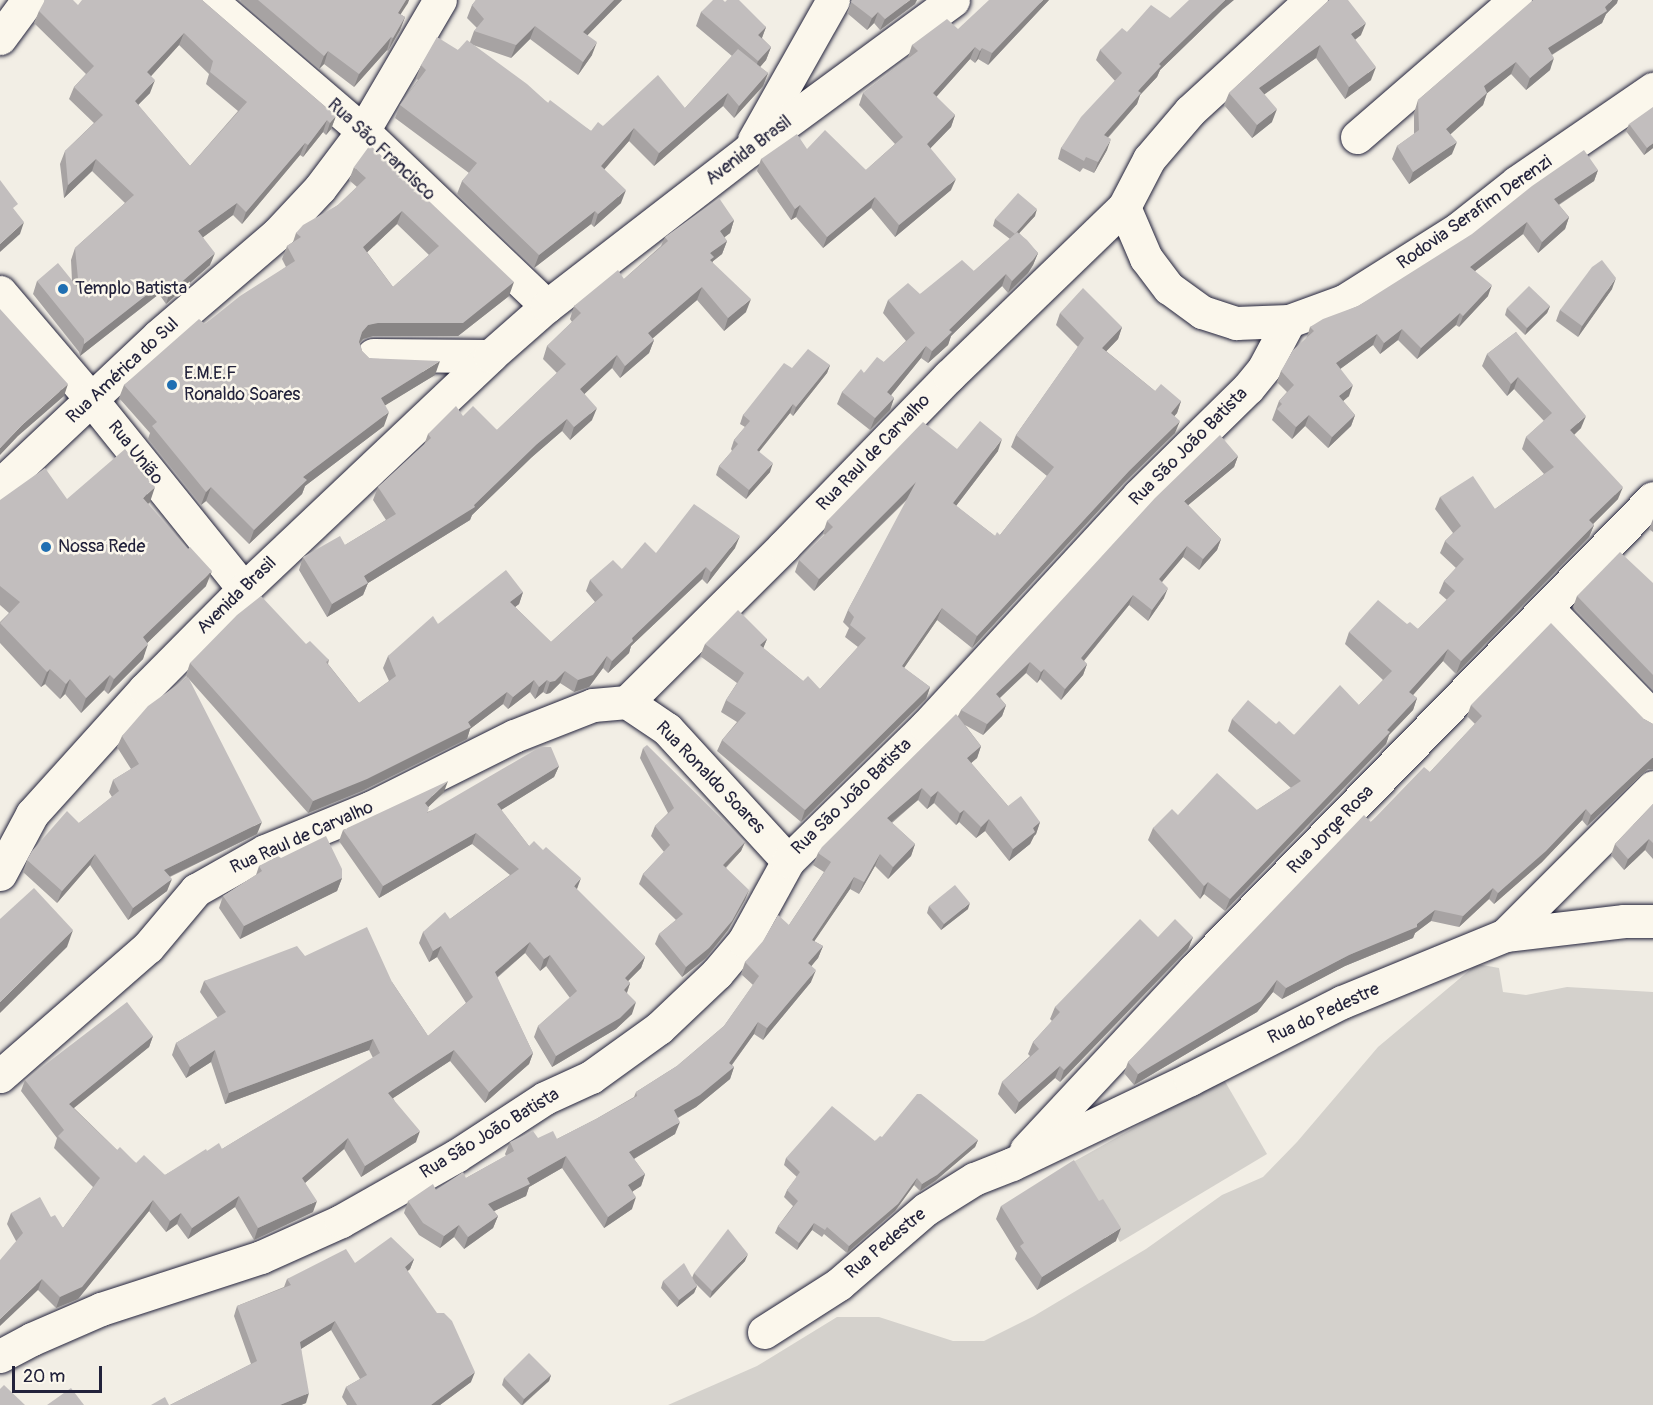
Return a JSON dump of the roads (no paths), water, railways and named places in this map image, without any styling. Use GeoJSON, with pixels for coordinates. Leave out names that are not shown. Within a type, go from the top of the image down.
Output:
{"type":"FeatureCollection","features":[{"type":"Feature","properties":{"kind":"street"},"geometry":{"type":"LineString","coordinates":[[0,38],[28,0]]}},
{"type":"Feature","properties":{"kind":"street","name":"Rua São Francisco"},"geometry":{"type":"LineString","coordinates":[[210,0],[363,131],[547,306]]}},
{"type":"Feature","properties":{"kind":"street","name":"Rua América do Sul"},"geometry":{"type":"LineString","coordinates":[[0,485],[158,336],[278,234],[320,188],[363,131],[440,0]]}},
{"type":"Feature","properties":{"kind":"street"},"geometry":{"type":"LineString","coordinates":[[749,150],[833,0]]}},
{"type":"Feature","properties":{"kind":"street","name":"Avenida Brasil"},"geometry":{"type":"LineString","coordinates":[[0,874],[32,814],[145,688],[244,589],[497,350],[547,306],[749,150],[953,0]]}},
{"type":"Feature","properties":{"kind":"street"},"geometry":{"type":"LineString","coordinates":[[1124,207],[1149,159],[1190,111],[1311,0]]}},
{"type":"Feature","properties":{"kind":"street"},"geometry":{"type":"LineString","coordinates":[[1357,137],[1515,0]]}},
{"type":"Feature","properties":{"kind":"street","name":"Rodovia Serafim Derenzi"},"geometry":{"type":"LineString","coordinates":[[1124,207],[1146,258],[1169,288],[1202,312],[1236,322],[1289,321],[1344,301],[1458,230],[1517,182],[1653,89]]}},
{"type":"Feature","properties":{"kind":"street","name":"Rua Raul de Carvalho"},"geometry":{"type":"LineString","coordinates":[[0,1076],[148,947],[196,890],[265,851],[370,808],[490,747],[593,705],[627,702],[784,546],[949,376],[1124,207]]}},
{"type":"Feature","properties":{"kind":"street","name":"Rua União"},"geometry":{"type":"LineString","coordinates":[[5,309],[91,399],[244,589]]}},
{"type":"Feature","properties":{"kind":"street","name":"Rua São João Batista"},"geometry":{"type":"LineString","coordinates":[[0,1356],[101,1309],[261,1257],[340,1221],[456,1156],[545,1098],[591,1077],[659,1028],[717,973],[744,941],[788,861],[926,726],[1138,496],[1248,388],[1264,368],[1289,321]]}},
{"type":"Feature","properties":{"kind":"street"},"geometry":{"type":"LineString","coordinates":[[373,356],[497,350]]}},
{"type":"Feature","properties":{"kind":"street","name":"Rua Jorge Rosa"},"geometry":{"type":"LineString","coordinates":[[1012,1164],[1194,970],[1548,609],[1653,498]]}},
{"type":"Feature","properties":{"kind":"street"},"geometry":{"type":"LineString","coordinates":[[1548,609],[1653,717]]}},
{"type":"Feature","properties":{"kind":"street","name":"Rua Ronaldo Soares"},"geometry":{"type":"LineString","coordinates":[[627,702],[667,729],[788,861]]}},
{"type":"Feature","properties":{"kind":"street"},"geometry":{"type":"LineString","coordinates":[[1505,935],[1653,786]]}},
{"type":"Feature","properties":{"kind":"street","name":"Rua do Pedestre"},"geometry":{"type":"LineString","coordinates":[[1012,1164],[1342,1002],[1505,935],[1624,921],[1653,921]]}},
{"type":"Feature","properties":{"kind":"street","name":"Rua Pedestre"},"geometry":{"type":"LineString","coordinates":[[764,1332],[839,1284],[926,1209],[974,1179],[1012,1164]]}},
{"type":"Feature","properties":{"kind":"place","name":"Templo Batista"},"geometry":{"type":"Point","coordinates":[63,289]}},
{"type":"Feature","properties":{"kind":"place","name":"E.M.E.F Ronaldo Soares"},"geometry":{"type":"Point","coordinates":[172,385]}},
{"type":"Feature","properties":{"kind":"place","name":"Nossa Rede"},"geometry":{"type":"Point","coordinates":[46,547]}}]}
